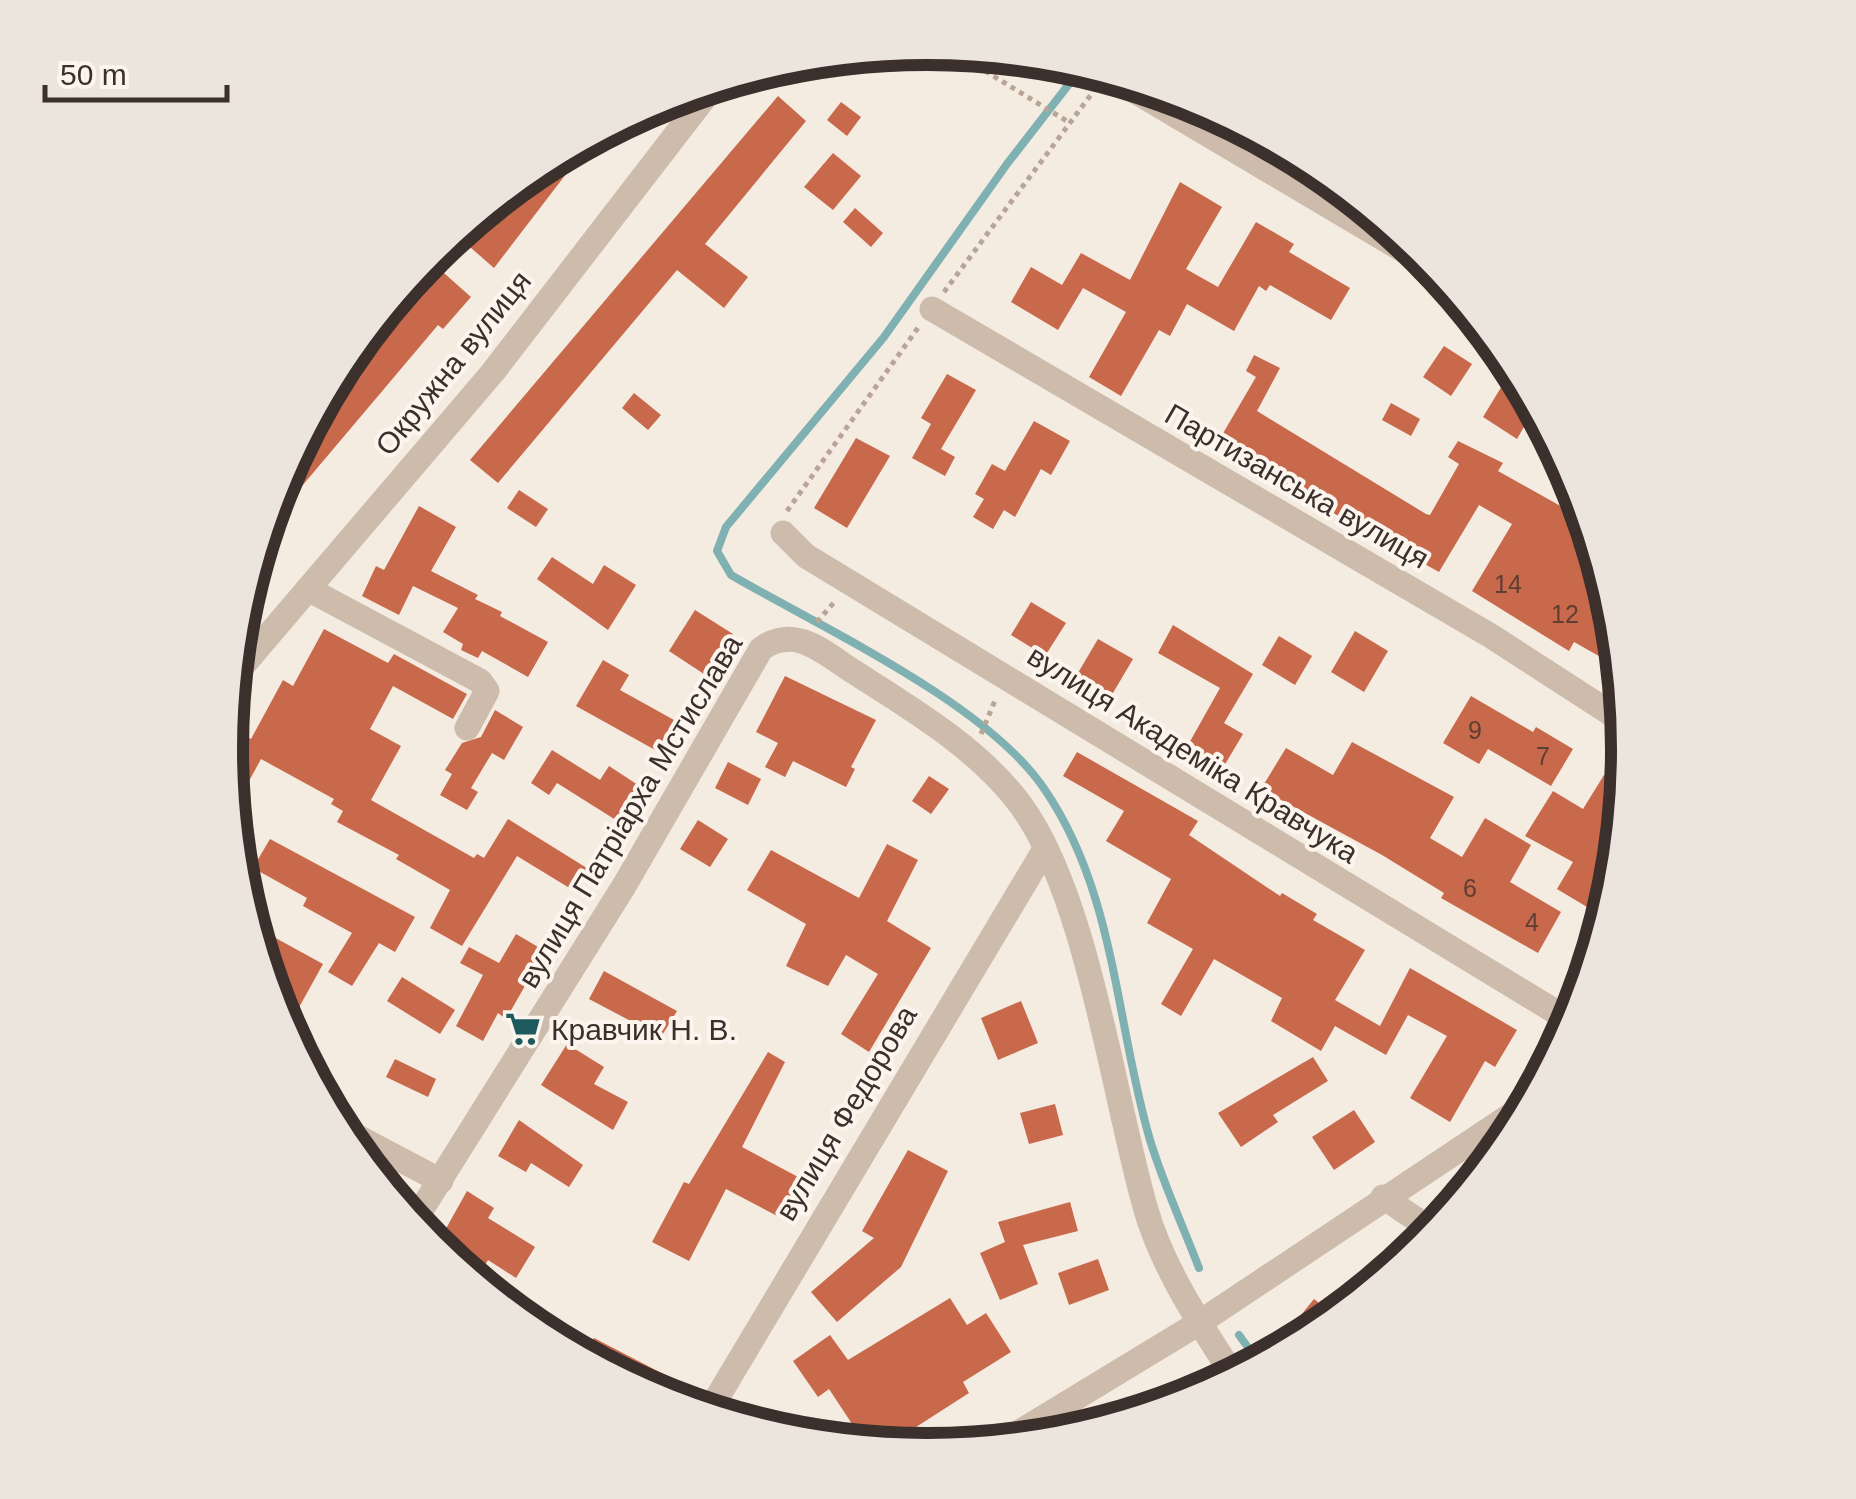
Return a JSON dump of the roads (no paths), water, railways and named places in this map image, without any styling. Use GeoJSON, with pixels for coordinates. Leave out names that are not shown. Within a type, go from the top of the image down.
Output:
{"type":"FeatureCollection","features":[{"type":"Feature","properties":{"kind":"street","name":"Окружна вулиця"},"geometry":{"type":"LineString","coordinates":[[249,657],[493,372],[699,104]]}},
{"type":"Feature","properties":{"kind":"street"},"geometry":{"type":"LineString","coordinates":[[1158,105],[1382,237]]}},
{"type":"Feature","properties":{"kind":"street","name":"Партизанська вулиця"},"geometry":{"type":"LineString","coordinates":[[932,309],[1491,636],[1611,713]]}},
{"type":"Feature","properties":{"kind":"street","name":"вулиця Академіка Кравчука"},"geometry":{"type":"LineString","coordinates":[[783,533],[806,556],[1559,1014]]}},
{"type":"Feature","properties":{"kind":"street"},"geometry":{"type":"LineString","coordinates":[[308,588],[480,681],[487,691],[467,728]]}},
{"type":"Feature","properties":{"kind":"street","name":"вулиця Патріарха Мстислава"},"geometry":{"type":"LineString","coordinates":[[422,1210],[624,886],[761,649],[776,638],[790,636],[818,648],[960,746],[1021,806],[1044,849]]}},
{"type":"Feature","properties":{"kind":"street"},"geometry":{"type":"LineString","coordinates":[[1044,849],[1064,895],[1082,958],[1147,1215],[1199,1322],[1226,1365]]}},
{"type":"Feature","properties":{"kind":"street","name":"вулиця Федорова"},"geometry":{"type":"LineString","coordinates":[[716,1400],[1044,849]]}},
{"type":"Feature","properties":{"kind":"street"},"geometry":{"type":"LineString","coordinates":[[1029,1426],[1199,1322],[1504,1119]]}},
{"type":"Feature","properties":{"kind":"street"},"geometry":{"type":"LineString","coordinates":[[368,1143],[440,1181]]}},
{"type":"Feature","properties":{"kind":"street"},"geometry":{"type":"LineString","coordinates":[[1383,1198],[1422,1223]]}},
{"type":"Feature","properties":{"kind":"waterway"},"geometry":{"type":"LineString","coordinates":[[1072,80],[884,337],[726,527],[717,551],[731,575],[899,669],[982,725],[1043,787],[1067,827],[1100,913],[1150,1140],[1199,1268]]}},
{"type":"Feature","properties":{"kind":"waterway"},"geometry":{"type":"LineString","coordinates":[[1239,1335],[1251,1352]]}},
{"type":"Feature","properties":{"kind":"place","name":"Кравчик Н. В."},"geometry":{"type":"Point","coordinates":[523,1029]}}]}
